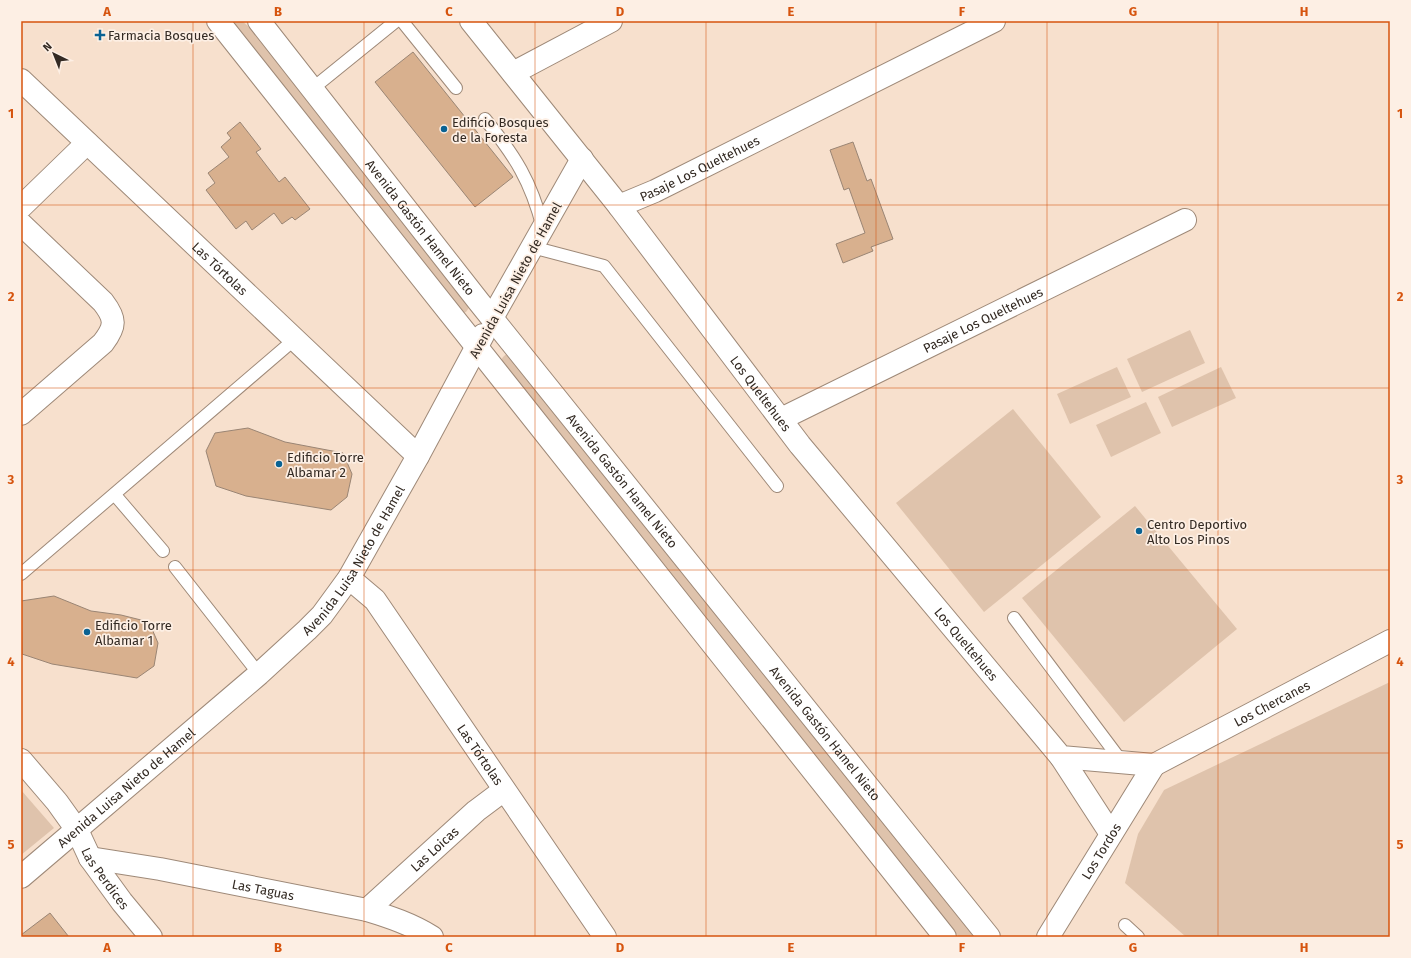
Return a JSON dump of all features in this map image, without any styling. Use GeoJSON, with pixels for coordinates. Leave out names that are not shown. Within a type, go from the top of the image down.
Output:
{"type":"FeatureCollection","features":[{"type":"Feature","properties":{"kind":"street"},"geometry":{"type":"LineString","coordinates":[[218,21],[945,937]]}},
{"type":"Feature","properties":{"kind":"street","name":"Avenida Gastón Hamel Nieto"},"geometry":{"type":"LineString","coordinates":[[259,21],[492,318],[989,937]]}},
{"type":"Feature","properties":{"kind":"street","name":"Los Queltehues"},"geometry":{"type":"LineString","coordinates":[[471,21],[619,206],[805,451],[1061,757],[1111,834]]}},
{"type":"Feature","properties":{"kind":"street"},"geometry":{"type":"LineString","coordinates":[[513,73],[611,21]]}},
{"type":"Feature","properties":{"kind":"street","name":"Pasaje Los Queltehues"},"geometry":{"type":"LineString","coordinates":[[619,206],[656,191],[994,21]]}},
{"type":"Feature","properties":{"kind":"street","name":"Las Tórtolas"},"geometry":{"type":"LineString","coordinates":[[21,80],[418,456]]}},
{"type":"Feature","properties":{"kind":"street"},"geometry":{"type":"LineString","coordinates":[[21,207],[87,143]]}},
{"type":"Feature","properties":{"kind":"street","name":"Avenida Luisa Nieto de Hamel"},"geometry":{"type":"LineString","coordinates":[[21,877],[259,674],[307,630],[336,597],[349,578],[418,456],[492,318],[582,159]]}},
{"type":"Feature","properties":{"kind":"street","name":"Pasaje Los Queltehues"},"geometry":{"type":"LineString","coordinates":[[781,419],[1185,220]]}},
{"type":"Feature","properties":{"kind":"street"},"geometry":{"type":"LineString","coordinates":[[21,224],[103,302],[111,313],[114,323],[110,334],[103,343],[21,414]]}},
{"type":"Feature","properties":{"kind":"street","name":"Las Tórtolas"},"geometry":{"type":"LineString","coordinates":[[349,578],[375,600],[430,678],[504,790],[605,937]]}},
{"type":"Feature","properties":{"kind":"street","name":"Los Chercanes"},"geometry":{"type":"LineString","coordinates":[[1154,765],[1390,641]]}},
{"type":"Feature","properties":{"kind":"street"},"geometry":{"type":"LineString","coordinates":[[1061,757],[1154,765]]}},
{"type":"Feature","properties":{"kind":"street","name":"Las Perdices"},"geometry":{"type":"LineString","coordinates":[[21,760],[57,802],[77,830],[90,858],[122,902],[151,937]]}},
{"type":"Feature","properties":{"kind":"street","name":"Los Tordos"},"geometry":{"type":"LineString","coordinates":[[1048,937],[1154,765]]}},
{"type":"Feature","properties":{"kind":"street","name":"Las Loicas"},"geometry":{"type":"LineString","coordinates":[[367,910],[476,811],[504,790]]}},
{"type":"Feature","properties":{"kind":"street","name":"Las Taguas"},"geometry":{"type":"LineString","coordinates":[[90,858],[160,869],[367,910],[392,917],[416,927],[432,937]]}},
{"type":"Feature","properties":{"kind":"lane"},"geometry":{"type":"LineString","coordinates":[[312,89],[396,21]]}},
{"type":"Feature","properties":{"kind":"lane"},"geometry":{"type":"LineString","coordinates":[[402,21],[456,88]]}},
{"type":"Feature","properties":{"kind":"lane"},"geometry":{"type":"LineString","coordinates":[[485,119],[514,156],[525,175],[543,228]]}},
{"type":"Feature","properties":{"kind":"lane"},"geometry":{"type":"LineString","coordinates":[[532,247],[604,266],[777,486]]}},
{"type":"Feature","properties":{"kind":"lane"},"geometry":{"type":"LineString","coordinates":[[21,574],[115,495],[295,339]]}},
{"type":"Feature","properties":{"kind":"lane"},"geometry":{"type":"LineString","coordinates":[[115,495],[163,551]]}},
{"type":"Feature","properties":{"kind":"lane"},"geometry":{"type":"LineString","coordinates":[[175,567],[259,674]]}},
{"type":"Feature","properties":{"kind":"lane"},"geometry":{"type":"LineString","coordinates":[[1014,618],[1122,762]]}},
{"type":"Feature","properties":{"kind":"lane"},"geometry":{"type":"LineString","coordinates":[[1125,925],[1138,937]]}},
{"type":"Feature","properties":{"kind":"shaded area"},"geometry":{"type":"Polygon","coordinates":[[[233,21],[242,21],[255,32],[471,305],[466,312],[462,313],[233,21]]]}},
{"type":"Feature","properties":{"kind":"shaded area"},"geometry":{"type":"Polygon","coordinates":[[[1190,330],[1205,363],[1142,392],[1127,359],[1190,330]]]}},
{"type":"Feature","properties":{"kind":"shaded area"},"geometry":{"type":"Polygon","coordinates":[[[511,353],[976,937],[959,937],[500,362],[504,356],[511,353]]]}},
{"type":"Feature","properties":{"kind":"shaded area"},"geometry":{"type":"Polygon","coordinates":[[[1117,367],[1131,397],[1070,424],[1057,394],[1117,367]]]}},
{"type":"Feature","properties":{"kind":"shaded area"},"geometry":{"type":"Polygon","coordinates":[[[1221,367],[1236,398],[1172,427],[1158,397],[1221,367]]]}},
{"type":"Feature","properties":{"kind":"shaded area"},"geometry":{"type":"Polygon","coordinates":[[[1146,402],[1161,433],[1111,457],[1096,425],[1146,402]]]}},
{"type":"Feature","properties":{"kind":"shaded area"},"geometry":{"type":"Polygon","coordinates":[[[1013,409],[1101,517],[984,612],[896,503],[1013,409]]]}},
{"type":"Feature","properties":{"kind":"shaded area"},"geometry":{"type":"Polygon","coordinates":[[[1135,506],[1237,629],[1124,722],[1022,598],[1135,506]]]}},
{"type":"Feature","properties":{"kind":"shaded area"},"geometry":{"type":"Polygon","coordinates":[[[1390,682],[1390,937],[1186,937],[1125,883],[1138,834],[1164,790],[1390,682]]]}},
{"type":"Feature","properties":{"kind":"shaded area"},"geometry":{"type":"Polygon","coordinates":[[[21,790],[54,828],[21,855],[21,790]]]}},
{"type":"Feature","properties":{"kind":"building","name":"Edificio Bosques de la Foresta"},"geometry":{"type":"Polygon","coordinates":[[[413,52],[513,177],[475,207],[375,82],[413,52]]]}},
{"type":"Feature","properties":{"kind":"building"},"geometry":{"type":"Polygon","coordinates":[[[240,122],[261,149],[256,152],[279,182],[285,177],[310,209],[295,220],[292,217],[282,224],[274,213],[252,230],[246,221],[236,229],[206,190],[215,183],[208,173],[229,157],[221,147],[231,138],[227,133],[240,122]]]}},
{"type":"Feature","properties":{"kind":"building"},"geometry":{"type":"Polygon","coordinates":[[[853,142],[867,181],[871,179],[893,239],[871,247],[873,251],[843,263],[836,244],[865,233],[849,188],[844,190],[830,150],[853,142]]]}},
{"type":"Feature","properties":{"kind":"building","name":"Edificio Torre Albamar 2"},"geometry":{"type":"Polygon","coordinates":[[[248,428],[285,442],[343,453],[352,474],[347,497],[331,510],[246,496],[216,486],[206,451],[215,433],[248,428]]]}},
{"type":"Feature","properties":{"kind":"building","name":"Edificio Torre Albamar 1"},"geometry":{"type":"Polygon","coordinates":[[[54,596],[91,611],[121,615],[149,622],[158,643],[154,666],[137,678],[52,664],[22,654],[21,601],[54,596]]]}},
{"type":"Feature","properties":{"kind":"building"},"geometry":{"type":"Polygon","coordinates":[[[50,913],[69,937],[21,937],[21,935],[50,913]]]}},
{"type":"Feature","properties":{"kind":"place","name":"Farmacia Bosques"},"geometry":{"type":"Point","coordinates":[100,35]}},
{"type":"Feature","properties":{"kind":"place","name":"Edificio Bosques de la Foresta"},"geometry":{"type":"Point","coordinates":[444,129]}},
{"type":"Feature","properties":{"kind":"place","name":"Edificio Torre Albamar 2"},"geometry":{"type":"Point","coordinates":[279,464]}},
{"type":"Feature","properties":{"kind":"place","name":"Centro Deportivo Alto Los Pinos"},"geometry":{"type":"Point","coordinates":[1139,531]}},
{"type":"Feature","properties":{"kind":"place","name":"Edificio Torre Albamar 1"},"geometry":{"type":"Point","coordinates":[87,632]}}]}
